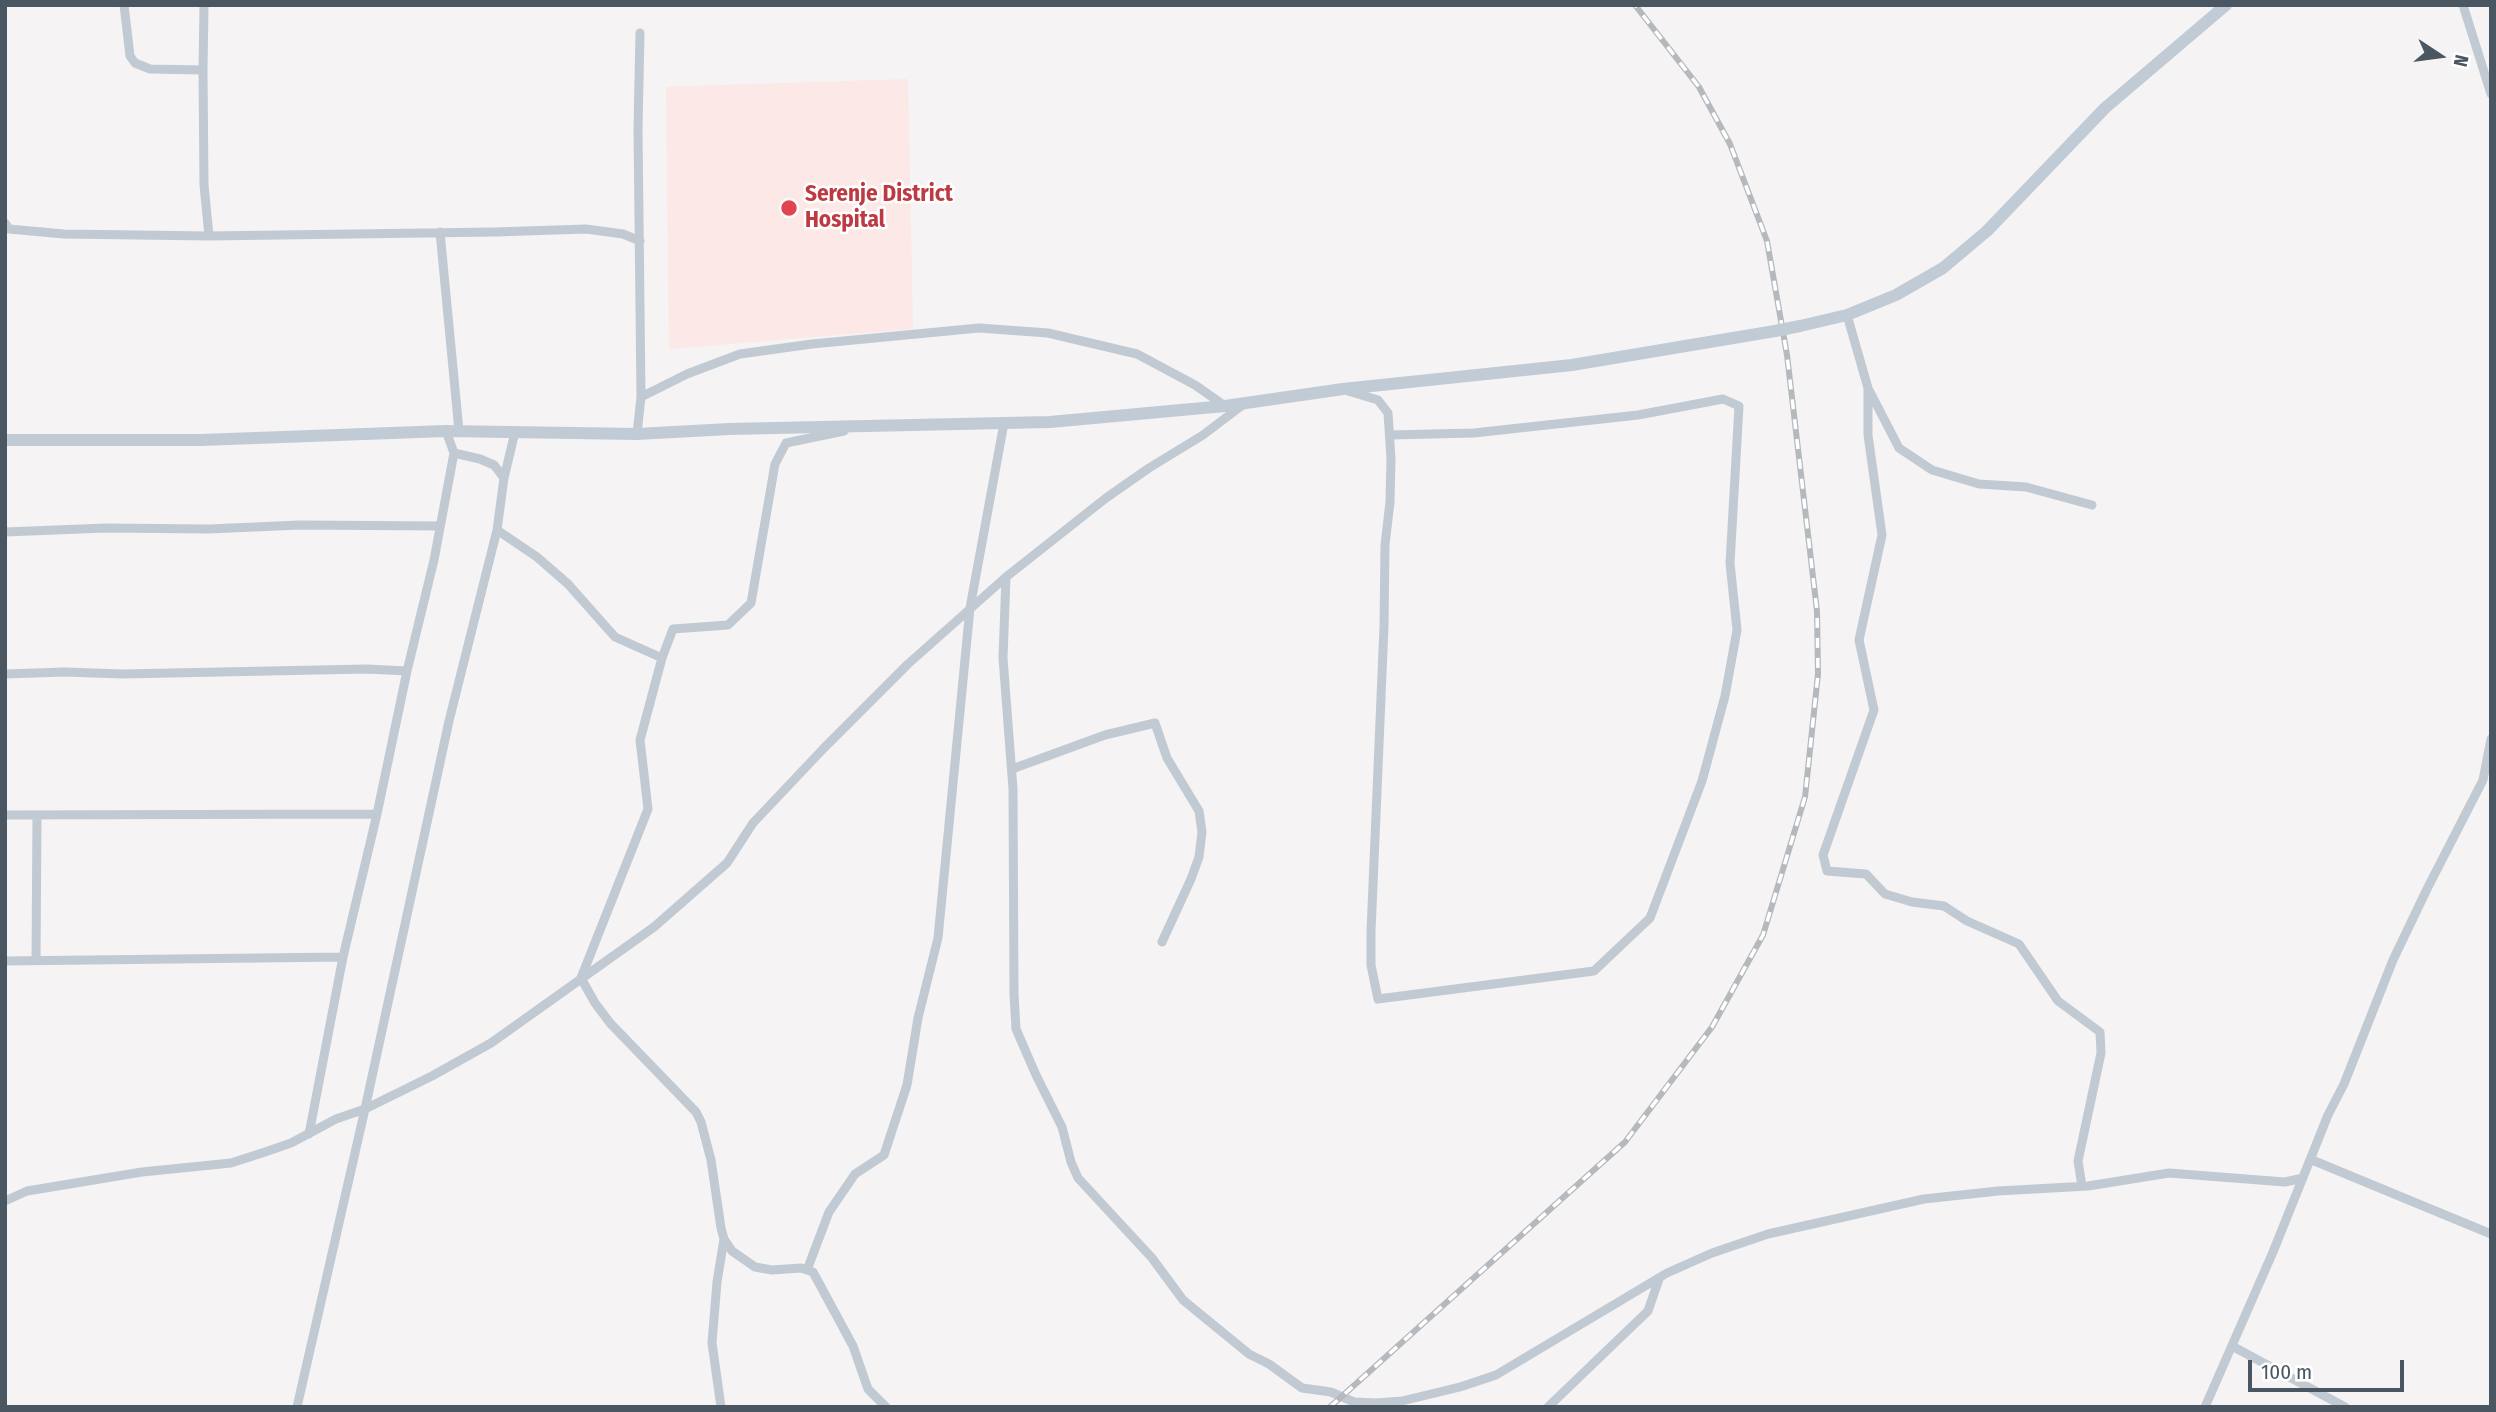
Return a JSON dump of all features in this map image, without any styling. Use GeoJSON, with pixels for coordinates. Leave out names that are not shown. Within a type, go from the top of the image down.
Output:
{"type":"FeatureCollection","features":[{"type":"Feature","properties":{"kind":"main road"},"geometry":{"type":"LineString","coordinates":[[5,440],[201,440],[453,431],[637,434],[729,429],[1050,422],[1225,406],[1343,389],[1572,365],[1776,331],[1847,315],[1896,295],[1944,268],[1987,231],[2105,108],[2226,5]]}},
{"type":"Feature","properties":{"kind":"street"},"geometry":{"type":"LineString","coordinates":[[124,5],[130,55],[135,62],[150,69],[203,70]]}},
{"type":"Feature","properties":{"kind":"street"},"geometry":{"type":"LineString","coordinates":[[204,5],[204,185],[209,236]]}},
{"type":"Feature","properties":{"kind":"street"},"geometry":{"type":"LineString","coordinates":[[2463,5],[2491,94]]}},
{"type":"Feature","properties":{"kind":"street"},"geometry":{"type":"LineString","coordinates":[[637,434],[641,397],[638,129],[640,33]]}},
{"type":"Feature","properties":{"kind":"street"},"geometry":{"type":"LineString","coordinates":[[5,223],[9,229],[64,234],[209,236],[586,229],[623,234],[640,241]]}},
{"type":"Feature","properties":{"kind":"street"},"geometry":{"type":"LineString","coordinates":[[309,1134],[342,957],[377,814],[454,453],[440,232]]}},
{"type":"Feature","properties":{"kind":"street"},"geometry":{"type":"LineString","coordinates":[[1847,315],[1868,388],[1899,448],[1932,470],[1979,484],[2026,487],[2092,505]]}},
{"type":"Feature","properties":{"kind":"street"},"geometry":{"type":"LineString","coordinates":[[641,397],[687,374],[740,354],[812,344],[979,328],[1048,333],[1137,354],[1195,385],[1225,406]]}},
{"type":"Feature","properties":{"kind":"street"},"geometry":{"type":"LineString","coordinates":[[1868,388],[1868,435],[1882,535],[1859,640],[1874,710],[1823,855],[1827,871],[1866,874],[1885,894],[1912,902],[1944,906],[1967,921],[2019,944],[2058,1001],[2100,1032],[2101,1053],[2078,1161],[2082,1186]]}},
{"type":"Feature","properties":{"kind":"street"},"geometry":{"type":"LineString","coordinates":[[1343,389],[1378,400],[1388,413],[1390,435],[1390,502],[1385,545],[1371,932],[1371,965],[1378,999],[1594,971],[1650,918],[1702,781],[1725,696],[1737,630],[1730,563],[1740,406],[1724,399],[1611,418],[1475,433],[1390,435]]}},
{"type":"Feature","properties":{"kind":"street"},"geometry":{"type":"LineString","coordinates":[[5,1201],[27,1191],[79,1182],[142,1172],[231,1163],[291,1143],[336,1119],[365,1109],[491,1043],[654,927],[727,863],[753,823],[790,783],[908,664],[1006,577],[1107,498],[1203,435],[1246,403]]}},
{"type":"Feature","properties":{"kind":"street"},"geometry":{"type":"LineString","coordinates":[[807,1270],[830,1212],[855,1174],[884,1155],[907,1085],[918,1018],[938,938],[970,608],[1004,423]]}},
{"type":"Feature","properties":{"kind":"street"},"geometry":{"type":"LineString","coordinates":[[581,978],[648,809],[640,740],[662,658],[673,629],[728,625],[751,603],[775,464],[786,443],[864,426]]}},
{"type":"Feature","properties":{"kind":"street"},"geometry":{"type":"LineString","coordinates":[[297,1407],[449,721],[497,530],[515,432]]}},
{"type":"Feature","properties":{"kind":"street"},"geometry":{"type":"LineString","coordinates":[[454,453],[494,465],[505,478]]}},
{"type":"Feature","properties":{"kind":"street"},"geometry":{"type":"LineString","coordinates":[[5,532],[300,525],[440,526]]}},
{"type":"Feature","properties":{"kind":"street"},"geometry":{"type":"LineString","coordinates":[[497,530],[537,557],[568,584],[615,637],[662,658]]}},
{"type":"Feature","properties":{"kind":"street"},"geometry":{"type":"LineString","coordinates":[[1006,577],[1003,658],[1012,769],[1016,1029],[1062,1127],[1070,1162],[1078,1178],[1152,1258],[1183,1300],[1249,1354],[1269,1364],[1302,1388],[1331,1392],[1354,1402],[1376,1403],[1402,1401],[1460,1387],[1496,1375],[1659,1279],[1712,1253],[1768,1234],[1924,1199],[2082,1186],[2169,1173],[2285,1182],[2303,1178]]}},
{"type":"Feature","properties":{"kind":"street"},"geometry":{"type":"LineString","coordinates":[[5,674],[367,669],[407,671]]}},
{"type":"Feature","properties":{"kind":"street"},"geometry":{"type":"LineString","coordinates":[[1012,769],[1105,735],[1156,723],[1167,758],[1199,811],[1202,832],[1199,858],[1162,942]]}},
{"type":"Feature","properties":{"kind":"street"},"geometry":{"type":"LineString","coordinates":[[2205,1407],[2312,1160],[2393,960],[2428,887],[2487,780],[2491,739]]}},
{"type":"Feature","properties":{"kind":"street"},"geometry":{"type":"LineString","coordinates":[[5,815],[377,814]]}},
{"type":"Feature","properties":{"kind":"street"},"geometry":{"type":"LineString","coordinates":[[36,960],[37,815]]}},
{"type":"Feature","properties":{"kind":"street"},"geometry":{"type":"LineString","coordinates":[[5,961],[342,957]]}},
{"type":"Feature","properties":{"kind":"street"},"geometry":{"type":"LineString","coordinates":[[581,978],[610,1023],[696,1112],[701,1122],[711,1160],[724,1239],[712,1343],[721,1407]]}},
{"type":"Feature","properties":{"kind":"street"},"geometry":{"type":"LineString","coordinates":[[2312,1160],[2491,1234]]}},
{"type":"Feature","properties":{"kind":"street"},"geometry":{"type":"LineString","coordinates":[[724,1239],[733,1251],[755,1267],[772,1270],[801,1268],[813,1272],[853,1346],[868,1390],[886,1407]]}},
{"type":"Feature","properties":{"kind":"street"},"geometry":{"type":"LineString","coordinates":[[1548,1407],[1648,1311],[1659,1279]]}},
{"type":"Feature","properties":{"kind":"street"},"geometry":{"type":"LineString","coordinates":[[2232,1346],[2346,1407]]}},
{"type":"Feature","properties":{"kind":"shaded area","name":"Serenje District Hospital"},"geometry":{"type":"Polygon","coordinates":[[[908,79],[913,329],[669,349],[666,87],[908,79]]]}},
{"type":"Feature","properties":{"kind":"railway"},"geometry":{"type":"LineString","coordinates":[[1330,1407],[1625,1142],[1712,1027],[1763,935],[1805,797],[1818,674],[1817,611],[1787,355],[1767,241],[1730,144],[1699,87],[1635,5]]}},
{"type":"Feature","properties":{"kind":"place","name":"Serenje District Hospital"},"geometry":{"type":"Point","coordinates":[789,208]}}]}
